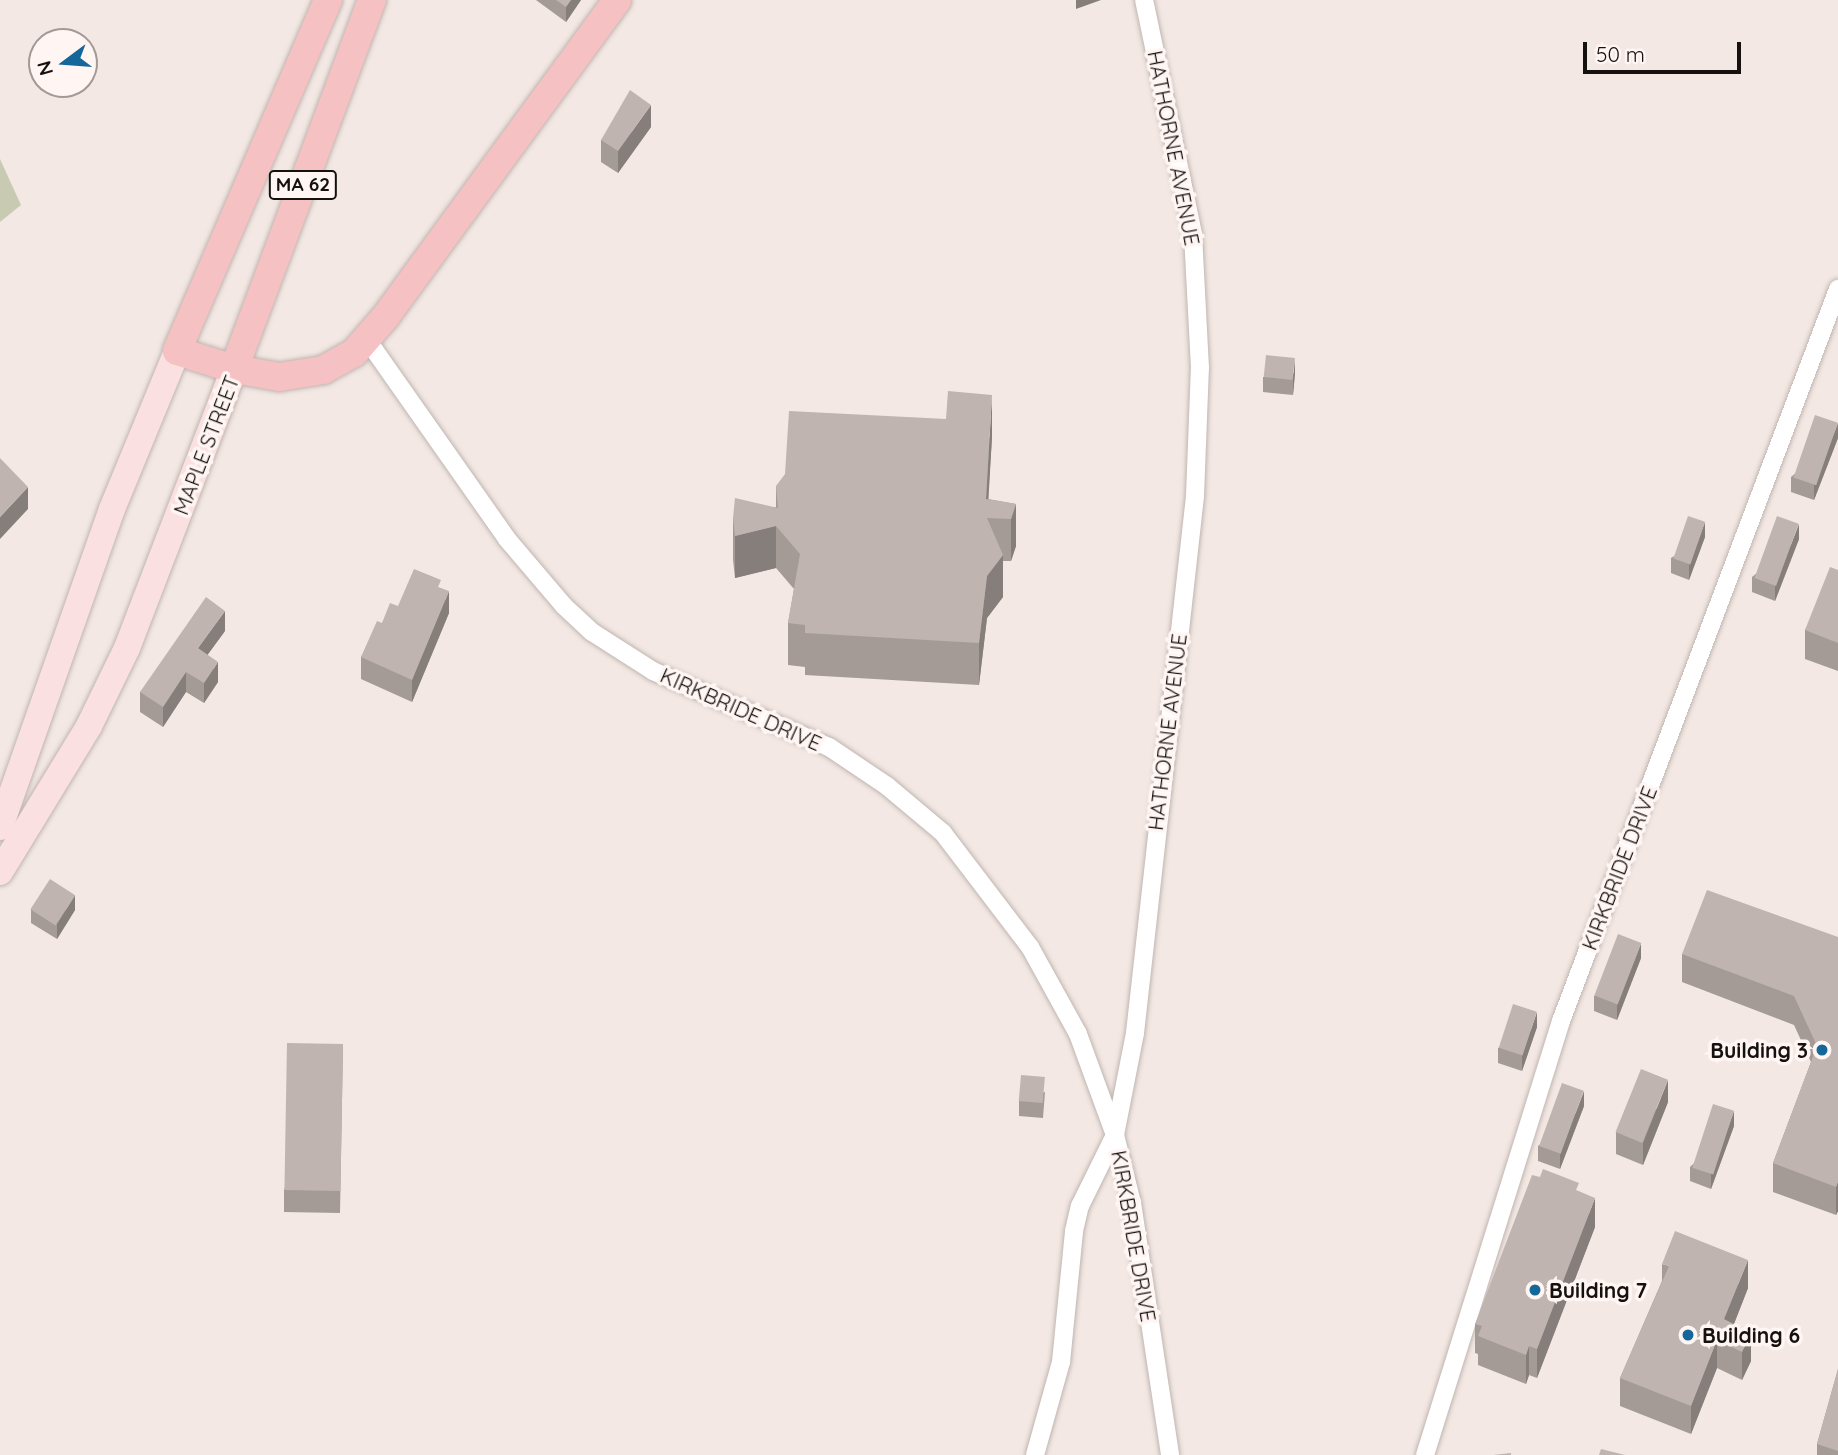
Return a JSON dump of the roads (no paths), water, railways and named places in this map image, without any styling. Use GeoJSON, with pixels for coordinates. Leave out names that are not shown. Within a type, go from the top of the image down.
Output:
{"type":"FeatureCollection","features":[{"type":"Feature","properties":{"kind":"main road"},"geometry":{"type":"LineString","coordinates":[[304,57],[313,0]]}},
{"type":"Feature","properties":{"kind":"main road","name":"MA 62"},"geometry":{"type":"LineString","coordinates":[[0,827],[112,509],[328,0]]}},
{"type":"Feature","properties":{"kind":"main road","name":"MAPLE STREET"},"geometry":{"type":"LineString","coordinates":[[0,873],[89,726],[127,648],[372,0]]}},
{"type":"Feature","properties":{"kind":"main road"},"geometry":{"type":"LineString","coordinates":[[177,351],[234,369],[279,377],[312,373],[341,362],[368,341],[617,0]]}},
{"type":"Feature","properties":{"kind":"street","name":"HATHORNE AVENUE"},"geometry":{"type":"LineString","coordinates":[[1035,1455],[1061,1362],[1074,1231],[1080,1206],[1115,1135],[1135,1033],[1195,496],[1200,368],[1189,208],[1144,0]]}},
{"type":"Feature","properties":{"kind":"street","name":"KIRKBRIDE DRIVE"},"geometry":{"type":"LineString","coordinates":[[1425,1455],[1556,1034],[1838,289]]}},
{"type":"Feature","properties":{"kind":"street","name":"KIRKBRIDE DRIVE"},"geometry":{"type":"LineString","coordinates":[[368,341],[534,574],[592,632],[676,682],[829,747],[887,786],[943,833],[1030,947],[1088,1057],[1115,1135],[1132,1203],[1170,1455]]}},
{"type":"Feature","properties":{"kind":"place","name":"Building 3"},"geometry":{"type":"Point","coordinates":[1822,1050]}},
{"type":"Feature","properties":{"kind":"place","name":"Building 7"},"geometry":{"type":"Point","coordinates":[1535,1290]}},
{"type":"Feature","properties":{"kind":"place","name":"Building 6"},"geometry":{"type":"Point","coordinates":[1688,1335]}}]}
